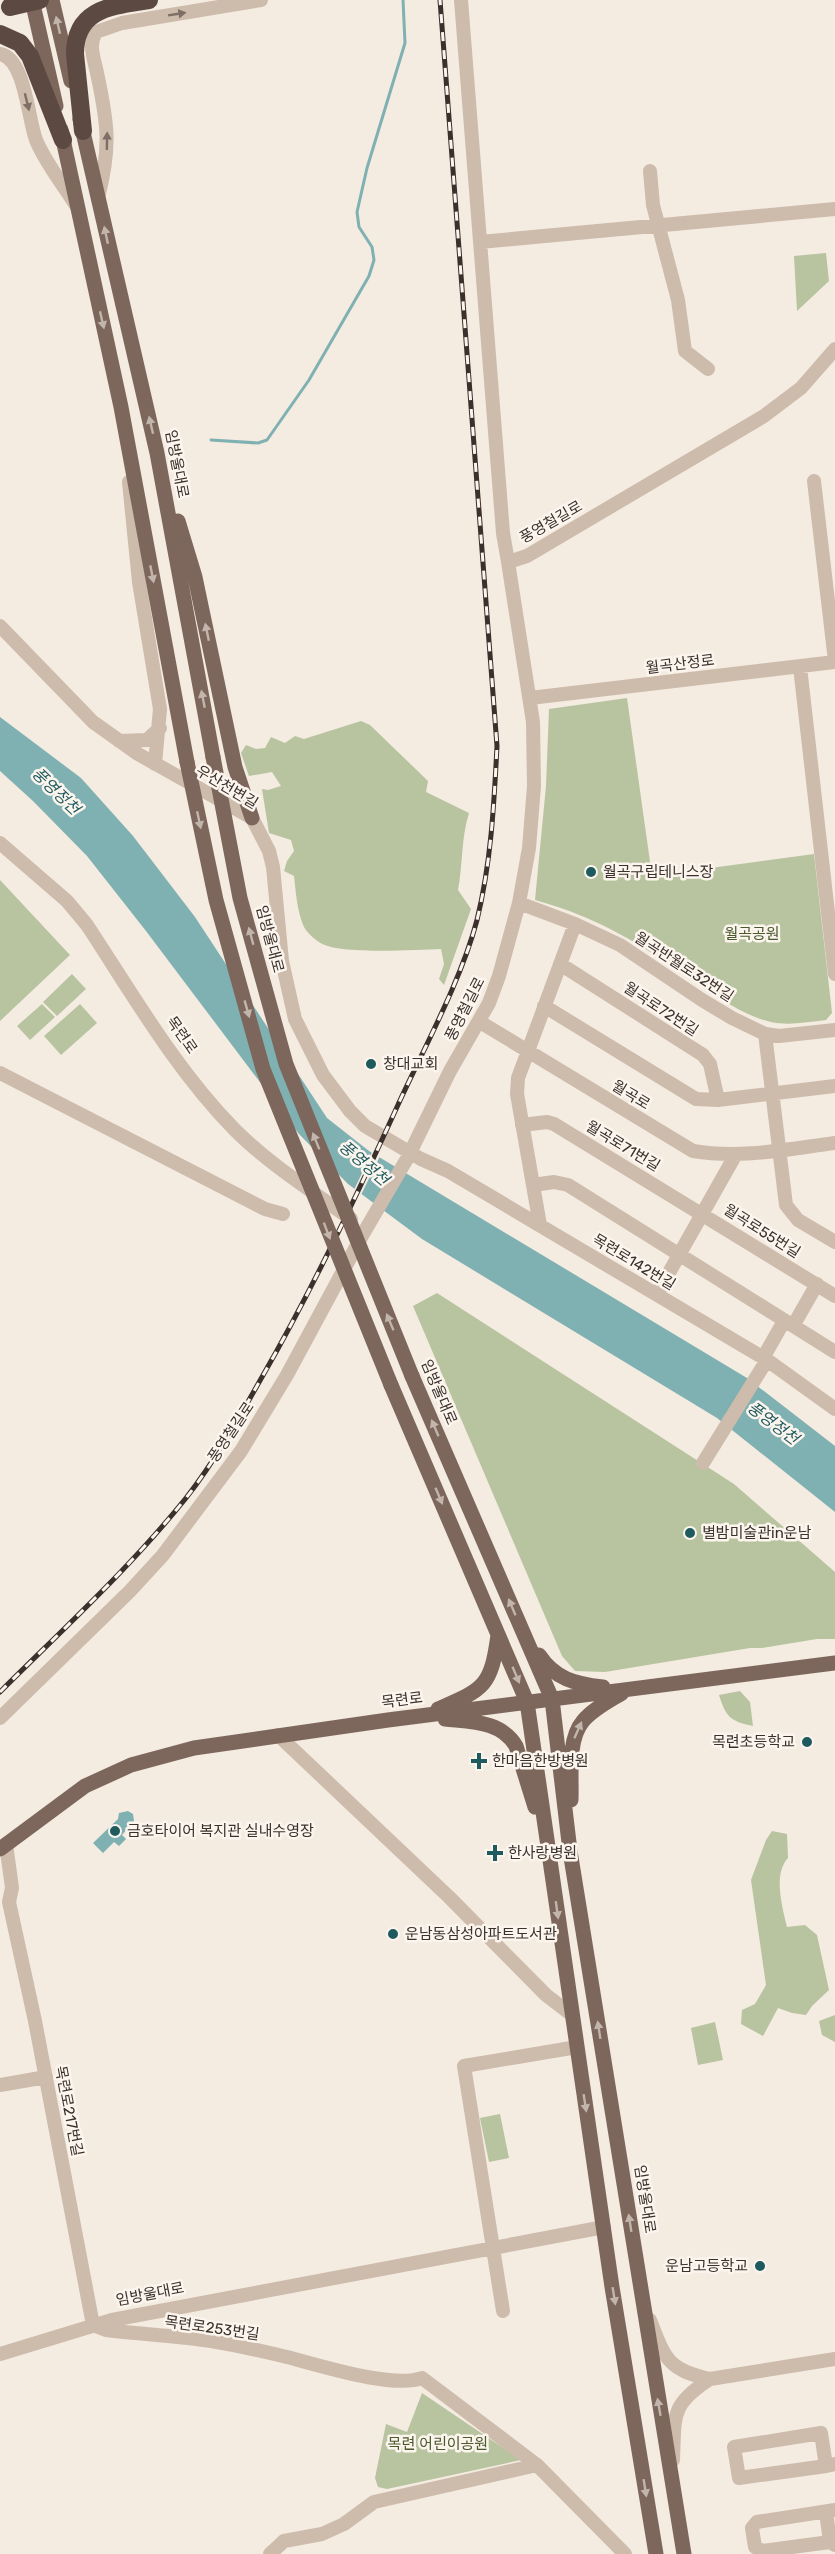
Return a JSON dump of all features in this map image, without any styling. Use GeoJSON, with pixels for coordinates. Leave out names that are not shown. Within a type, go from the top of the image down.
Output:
{"type":"FeatureCollection","features":[{"type":"Feature","properties":{"kind":"highway"},"geometry":{"type":"LineString","coordinates":[[5,8],[40,0]]}},
{"type":"Feature","properties":{"kind":"highway"},"geometry":{"type":"LineString","coordinates":[[83,131],[75,54],[75,42],[79,28],[92,15],[111,6],[149,0]]}},
{"type":"Feature","properties":{"kind":"highway"},"geometry":{"type":"LineString","coordinates":[[0,34],[20,43],[30,56],[63,140]]}},
{"type":"Feature","properties":{"kind":"main road"},"geometry":{"type":"LineString","coordinates":[[32,0],[122,415],[187,762],[216,900],[263,1069],[391,1385],[527,1702],[604,2227],[656,2554]]}},
{"type":"Feature","properties":{"kind":"main road","name":"임방울대로"},"geometry":{"type":"LineString","coordinates":[[52,0],[157,453],[240,898],[286,1064],[412,1376],[552,1699],[570,1851],[684,2554]]}},
{"type":"Feature","properties":{"kind":"main road"},"geometry":{"type":"LineString","coordinates":[[157,453],[195,577],[231,751],[252,818]]}},
{"type":"Feature","properties":{"kind":"main road"},"geometry":{"type":"LineString","coordinates":[[523,1632],[544,1662],[559,1676],[578,1683],[627,1690]]}},
{"type":"Feature","properties":{"kind":"main road"},"geometry":{"type":"LineString","coordinates":[[421,1716],[471,1695],[482,1687],[492,1672],[498,1635]]}},
{"type":"Feature","properties":{"kind":"main road","name":"목련로"},"geometry":{"type":"LineString","coordinates":[[3,1846],[60,1802],[110,1774],[131,1765],[194,1748],[421,1716],[835,1663]]}},
{"type":"Feature","properties":{"kind":"main road"},"geometry":{"type":"LineString","coordinates":[[549,1852],[570,1851],[575,1735],[588,1715],[627,1690]]}},
{"type":"Feature","properties":{"kind":"main road"},"geometry":{"type":"LineString","coordinates":[[421,1716],[480,1723],[492,1726],[511,1738],[516,1746],[549,1852]]}},
{"type":"Feature","properties":{"kind":"street"},"geometry":{"type":"LineString","coordinates":[[98,198],[107,164],[107,126],[91,44],[96,32],[122,23],[261,0]]}},
{"type":"Feature","properties":{"kind":"street"},"geometry":{"type":"LineString","coordinates":[[461,0],[503,533],[508,562]]}},
{"type":"Feature","properties":{"kind":"street"},"geometry":{"type":"LineString","coordinates":[[0,54],[4,54],[14,63],[20,74],[36,141],[76,205]]}},
{"type":"Feature","properties":{"kind":"street"},"geometry":{"type":"LineString","coordinates":[[650,171],[658,225],[673,273],[684,351],[708,369]]}},
{"type":"Feature","properties":{"kind":"street"},"geometry":{"type":"LineString","coordinates":[[480,242],[835,209]]}},
{"type":"Feature","properties":{"kind":"street","name":"풍영철길로"},"geometry":{"type":"LineString","coordinates":[[0,1718],[130,1592],[163,1555],[241,1451],[287,1375],[330,1295],[329,1284],[361,1229],[410,1155],[450,1071],[480,1022],[500,976],[519,903],[529,848],[534,786],[533,722],[508,562],[527,556],[764,416],[801,388],[835,349]]}},
{"type":"Feature","properties":{"kind":"street"},"geometry":{"type":"LineString","coordinates":[[122,415],[139,582],[160,709],[155,764]]}},
{"type":"Feature","properties":{"kind":"street"},"geometry":{"type":"LineString","coordinates":[[814,481],[835,661]]}},
{"type":"Feature","properties":{"kind":"street","name":"우산천변길"},"geometry":{"type":"LineString","coordinates":[[0,626],[93,722],[155,764],[252,818],[269,851],[273,867],[282,961],[293,1012],[309,1048],[323,1075],[350,1111],[365,1126],[410,1155]]}},
{"type":"Feature","properties":{"kind":"street","name":"월곡산정로"},"geometry":{"type":"LineString","coordinates":[[530,699],[835,661]]}},
{"type":"Feature","properties":{"kind":"street"},"geometry":{"type":"LineString","coordinates":[[800,667],[828,850],[835,974]]}},
{"type":"Feature","properties":{"kind":"street"},"geometry":{"type":"LineString","coordinates":[[119,741],[147,740],[160,728]]}},
{"type":"Feature","properties":{"kind":"street","name":"목련로"},"geometry":{"type":"LineString","coordinates":[[0,843],[59,894],[80,917],[188,1076],[235,1130],[290,1176],[361,1229]]}},
{"type":"Feature","properties":{"kind":"street","name":"월곡반월로32번길"},"geometry":{"type":"LineString","coordinates":[[519,903],[620,945],[702,1000],[765,1034],[779,1036],[835,1030]]}},
{"type":"Feature","properties":{"kind":"street"},"geometry":{"type":"LineString","coordinates":[[540,1225],[517,1094],[518,1078],[574,924]]}},
{"type":"Feature","properties":{"kind":"street","name":"월곡로72번길"},"geometry":{"type":"LineString","coordinates":[[560,964],[703,1055],[710,1064],[718,1100]]}},
{"type":"Feature","properties":{"kind":"street"},"geometry":{"type":"LineString","coordinates":[[544,1006],[696,1099],[718,1100],[835,1086]]}},
{"type":"Feature","properties":{"kind":"street","name":"월곡로"},"geometry":{"type":"LineString","coordinates":[[480,1022],[686,1147],[714,1154],[736,1154],[835,1143]]}},
{"type":"Feature","properties":{"kind":"street"},"geometry":{"type":"LineString","coordinates":[[765,1034],[784,1196],[789,1211],[798,1220],[835,1242]]}},
{"type":"Feature","properties":{"kind":"street"},"geometry":{"type":"LineString","coordinates":[[0,1073],[265,1209],[283,1214]]}},
{"type":"Feature","properties":{"kind":"street","name":"월곡로71번길"},"geometry":{"type":"LineString","coordinates":[[522,1125],[547,1122],[554,1124],[703,1214]]}},
{"type":"Feature","properties":{"kind":"street","name":"월곡로55번길"},"geometry":{"type":"LineString","coordinates":[[657,1294],[736,1154]]}},
{"type":"Feature","properties":{"kind":"street","name":"목련로142번길"},"geometry":{"type":"LineString","coordinates":[[410,1155],[448,1171],[657,1294],[835,1409]]}},
{"type":"Feature","properties":{"kind":"street"},"geometry":{"type":"LineString","coordinates":[[533,1185],[554,1182],[568,1185],[835,1352]]}},
{"type":"Feature","properties":{"kind":"street","name":"월곡로55번길"},"geometry":{"type":"LineString","coordinates":[[703,1214],[835,1296]]}},
{"type":"Feature","properties":{"kind":"street"},"geometry":{"type":"LineString","coordinates":[[705,1458],[764,1362],[785,1321],[817,1284]]}},
{"type":"Feature","properties":{"kind":"street"},"geometry":{"type":"LineString","coordinates":[[278,1735],[449,1897],[546,1995],[572,2015]]}},
{"type":"Feature","properties":{"kind":"street","name":"목련로217번길"},"geometry":{"type":"LineString","coordinates":[[3,1846],[12,1888],[3,1903],[46,2077],[93,2325]]}},
{"type":"Feature","properties":{"kind":"street"},"geometry":{"type":"LineString","coordinates":[[503,2311],[464,2066],[577,2047]]}},
{"type":"Feature","properties":{"kind":"street"},"geometry":{"type":"LineString","coordinates":[[0,2085],[46,2077]]}},
{"type":"Feature","properties":{"kind":"street","name":"임방울대로"},"geometry":{"type":"LineString","coordinates":[[93,2325],[604,2227]]}},
{"type":"Feature","properties":{"kind":"street"},"geometry":{"type":"LineString","coordinates":[[643,2301],[666,2357],[683,2372],[710,2379],[835,2359]]}},
{"type":"Feature","properties":{"kind":"street"},"geometry":{"type":"LineString","coordinates":[[0,2354],[72,2334],[93,2325]]}},
{"type":"Feature","properties":{"kind":"street","name":"목련로253번길"},"geometry":{"type":"LineString","coordinates":[[93,2325],[106,2330],[211,2341],[387,2380],[422,2378],[537,2465]]}},
{"type":"Feature","properties":{"kind":"street"},"geometry":{"type":"LineString","coordinates":[[672,2485],[674,2418],[678,2407],[686,2397],[710,2379]]}},
{"type":"Feature","properties":{"kind":"street"},"geometry":{"type":"LineString","coordinates":[[821,2433],[831,2465],[739,2478],[734,2447],[821,2433]]}},
{"type":"Feature","properties":{"kind":"street"},"geometry":{"type":"LineString","coordinates":[[270,2554],[284,2541],[322,2534],[344,2524],[374,2502],[537,2465],[624,2554]]}},
{"type":"Feature","properties":{"kind":"street"},"geometry":{"type":"LineString","coordinates":[[831,2511],[832,2543],[762,2551],[755,2547],[752,2528],[757,2522],[831,2511]]}},
{"type":"Feature","properties":{"kind":"green space"},"geometry":{"type":"Polygon","coordinates":[[[826,253],[829,281],[797,311],[794,256],[826,253]]]}},
{"type":"Feature","properties":{"kind":"green space","name":"월곡공원"},"geometry":{"type":"Polygon","coordinates":[[[627,698],[652,876],[814,854],[832,1013],[826,1020],[784,1024],[758,1018],[716,996],[617,932],[570,911],[535,900],[546,786],[549,709],[627,698]]]}},
{"type":"Feature","properties":{"kind":"green space"},"geometry":{"type":"Polygon","coordinates":[[[361,721],[370,725],[428,781],[426,792],[469,813],[458,890],[471,909],[444,985],[439,979],[444,964],[441,949],[348,950],[325,945],[308,932],[300,915],[294,876],[284,871],[294,851],[291,840],[269,833],[262,789],[268,790],[281,786],[272,772],[249,776],[241,753],[246,745],[256,749],[265,748],[271,737],[285,743],[295,736],[304,739],[361,721]]]}},
{"type":"Feature","properties":{"kind":"green space"},"geometry":{"type":"Polygon","coordinates":[[[0,880],[70,955],[0,1021],[0,880]]]}},
{"type":"Feature","properties":{"kind":"green space"},"geometry":{"type":"Polygon","coordinates":[[[72,974],[86,989],[57,1016],[43,1002],[72,974]]]}},
{"type":"Feature","properties":{"kind":"green space"},"geometry":{"type":"Polygon","coordinates":[[[42,1004],[55,1017],[30,1040],[17,1026],[42,1004]]]}},
{"type":"Feature","properties":{"kind":"green space"},"geometry":{"type":"Polygon","coordinates":[[[80,1004],[97,1023],[61,1055],[44,1036],[80,1004]]]}},
{"type":"Feature","properties":{"kind":"green space"},"geometry":{"type":"Polygon","coordinates":[[[437,1293],[734,1484],[835,1572],[835,1639],[817,1639],[750,1648],[605,1672],[575,1671],[562,1656],[413,1306],[437,1293]]]}},
{"type":"Feature","properties":{"kind":"green space"},"geometry":{"type":"Polygon","coordinates":[[[740,1691],[750,1702],[753,1726],[730,1717],[719,1695],[740,1691]]]}},
{"type":"Feature","properties":{"kind":"green space"},"geometry":{"type":"Polygon","coordinates":[[[772,1831],[787,1834],[788,1858],[781,1873],[780,1891],[787,1927],[805,1925],[817,1935],[829,1990],[806,2015],[778,2008],[763,2036],[741,2024],[742,2010],[755,2004],[766,1985],[751,1880],[766,1840],[772,1831]]]}},
{"type":"Feature","properties":{"kind":"green space"},"geometry":{"type":"Polygon","coordinates":[[[835,2015],[835,2042],[822,2035],[819,2021],[835,2015]]]}},
{"type":"Feature","properties":{"kind":"green space"},"geometry":{"type":"Polygon","coordinates":[[[715,2022],[723,2060],[698,2065],[691,2028],[715,2022]]]}},
{"type":"Feature","properties":{"kind":"green space"},"geometry":{"type":"Polygon","coordinates":[[[500,2114],[509,2158],[489,2162],[480,2118],[500,2114]]]}},
{"type":"Feature","properties":{"kind":"green space","name":"목련 어린이공원"},"geometry":{"type":"Polygon","coordinates":[[[422,2393],[521,2460],[387,2489],[378,2487],[375,2478],[386,2424],[407,2432],[422,2393]]]}},
{"type":"Feature","properties":{"kind":"water","name":"풍영정천"},"geometry":{"type":"Polygon","coordinates":[[[0,717],[81,778],[133,836],[195,917],[327,1118],[369,1151],[747,1378],[835,1446],[835,1512],[717,1418],[422,1239],[348,1184],[299,1134],[87,856],[0,771],[0,717]]]}},
{"type":"Feature","properties":{"kind":"water","name":"금호타이어 복지관 실내수영장"},"geometry":{"type":"Polygon","coordinates":[[[128,1811],[133,1814],[134,1821],[122,1835],[126,1839],[119,1846],[114,1842],[103,1853],[93,1843],[118,1819],[119,1813],[128,1811]]]}},
{"type":"Feature","properties":{"kind":"pier"},"geometry":{"type":"Polygon","coordinates":[[[373,1150],[381,1154],[360,1197],[353,1192],[373,1150]]]}},
{"type":"Feature","properties":{"kind":"waterway"},"geometry":{"type":"LineString","coordinates":[[211,440],[258,443],[267,440],[309,380],[369,276],[374,260],[372,247],[359,227],[357,212],[367,168],[405,43],[403,0]]}},
{"type":"Feature","properties":{"kind":"railway"},"geometry":{"type":"LineString","coordinates":[[0,1692],[96,1598],[165,1524],[207,1469],[226,1439],[316,1278],[349,1210],[452,991],[477,920],[489,855],[497,746],[440,0]]}},
{"type":"Feature","properties":{"kind":"place","name":"월곡구립테니스장"},"geometry":{"type":"Point","coordinates":[591,872]}},
{"type":"Feature","properties":{"kind":"place","name":"창대교회"},"geometry":{"type":"Point","coordinates":[371,1064]}},
{"type":"Feature","properties":{"kind":"place","name":"별밤미술관in운남"},"geometry":{"type":"Point","coordinates":[690,1533]}},
{"type":"Feature","properties":{"kind":"place","name":"목련초등학교"},"geometry":{"type":"Point","coordinates":[807,1742]}},
{"type":"Feature","properties":{"kind":"place","name":"한마음한방병원"},"geometry":{"type":"Point","coordinates":[479,1761]}},
{"type":"Feature","properties":{"kind":"place","name":"금호타이어 복지관 실내수영장"},"geometry":{"type":"Point","coordinates":[115,1831]}},
{"type":"Feature","properties":{"kind":"place","name":"한사랑병원"},"geometry":{"type":"Point","coordinates":[495,1853]}},
{"type":"Feature","properties":{"kind":"place","name":"운남동삼성아파트도서관"},"geometry":{"type":"Point","coordinates":[393,1934]}},
{"type":"Feature","properties":{"kind":"place","name":"운남고등학교"},"geometry":{"type":"Point","coordinates":[760,2266]}}]}
